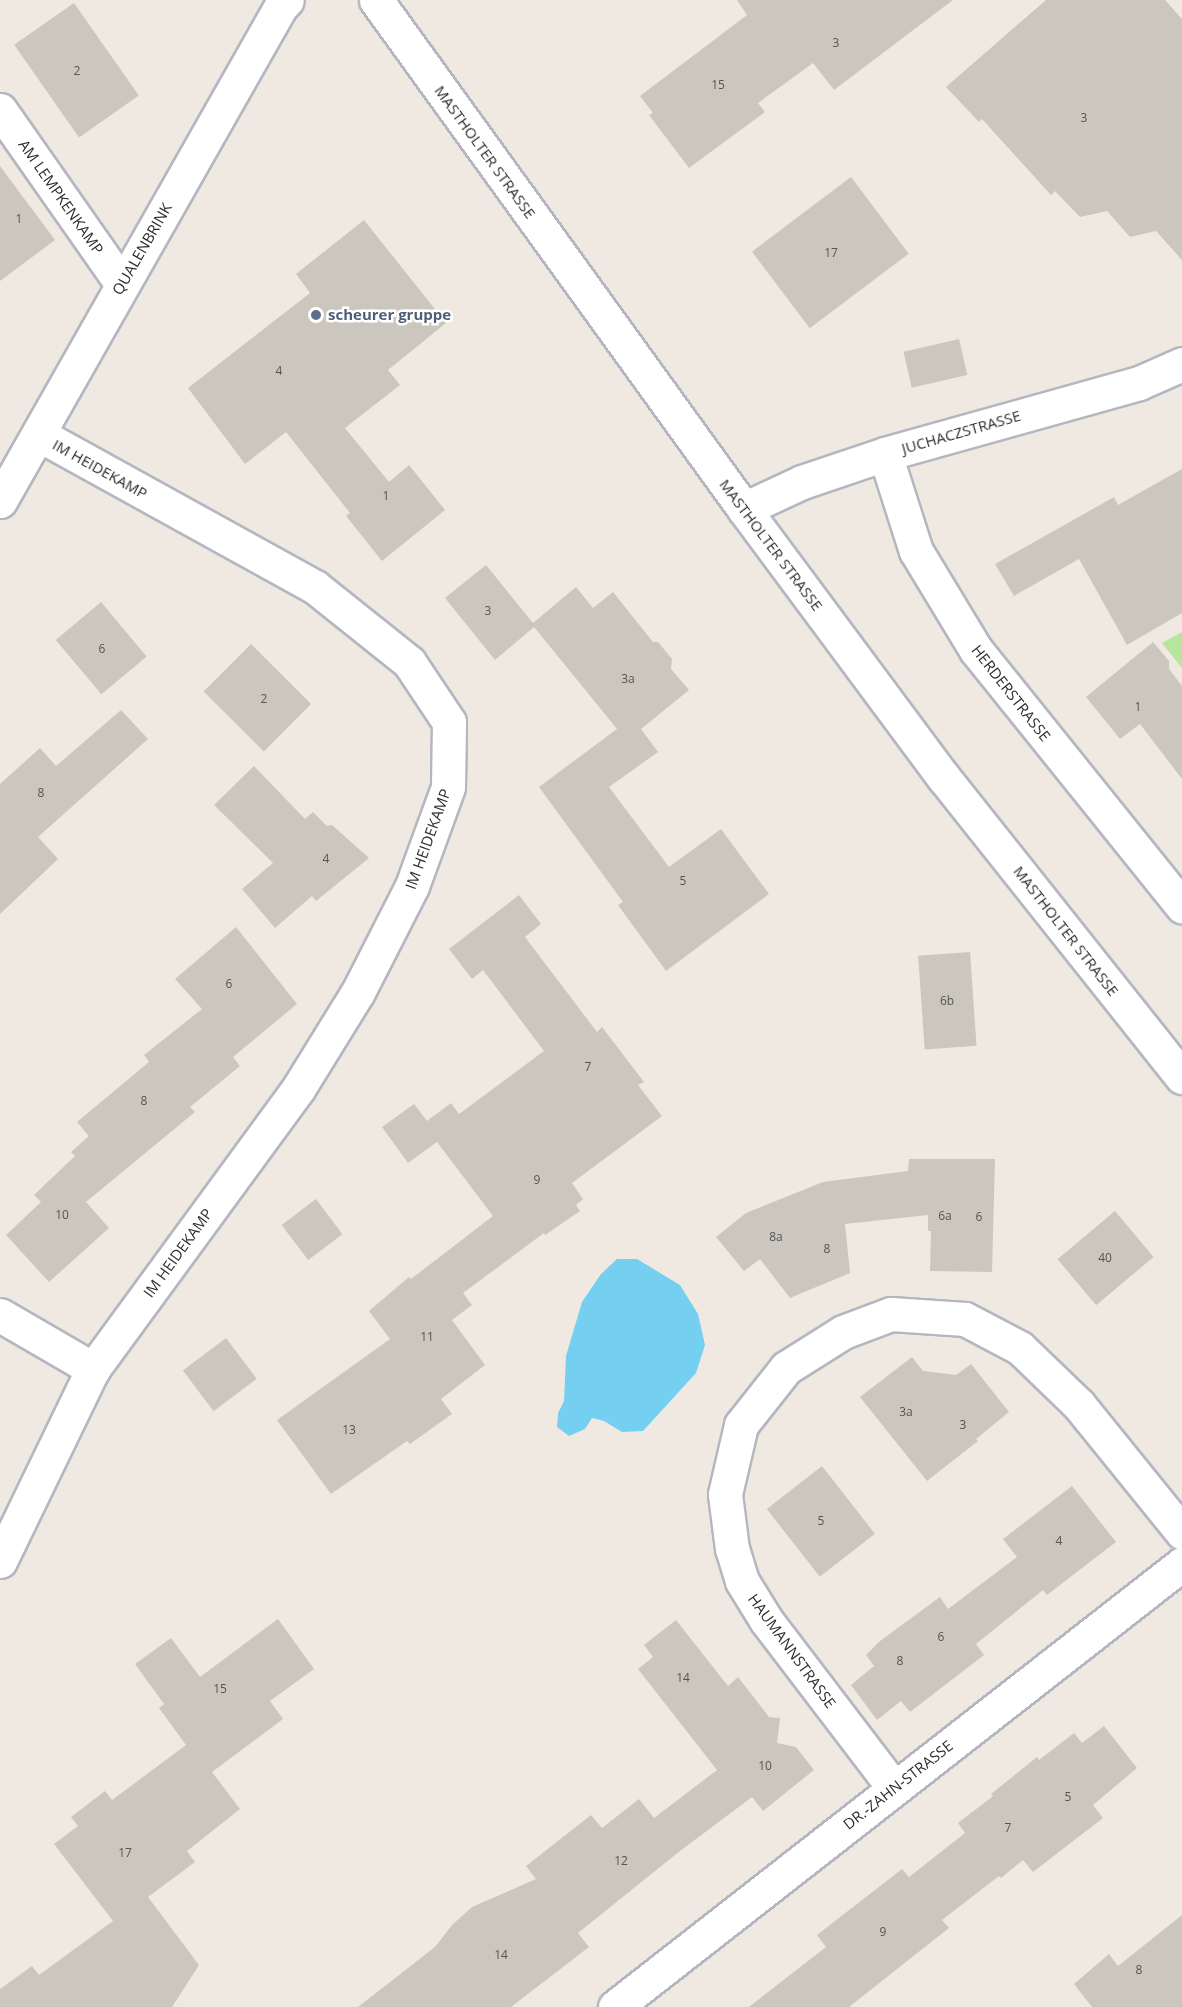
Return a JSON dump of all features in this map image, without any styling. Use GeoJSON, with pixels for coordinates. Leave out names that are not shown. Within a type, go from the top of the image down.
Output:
{"type":"FeatureCollection","features":[{"type":"Feature","properties":{"kind":"street","name":"QUALENBRINK"},"geometry":{"type":"LineString","coordinates":[[0,501],[280,6],[287,0]]}},
{"type":"Feature","properties":{"kind":"street","name":"MASTHOLTER STRASSE"},"geometry":{"type":"LineString","coordinates":[[376,0],[744,509],[944,778],[1182,1077]]}},
{"type":"Feature","properties":{"kind":"street","name":"AM LEMPKENKAMP"},"geometry":{"type":"LineString","coordinates":[[0,110],[122,284]]}},
{"type":"Feature","properties":{"kind":"street","name":"JUCHACZSTRASSE"},"geometry":{"type":"LineString","coordinates":[[744,509],[802,482],[885,454],[1139,383],[1182,364]]}},
{"type":"Feature","properties":{"kind":"street","name":"IM HEIDEKAMP"},"geometry":{"type":"LineString","coordinates":[[0,1561],[93,1369],[298,1089],[358,992],[412,886],[448,787],[449,722],[409,662],[315,588],[38,434]]}},
{"type":"Feature","properties":{"kind":"street","name":"HERDERSTRASSE"},"geometry":{"type":"LineString","coordinates":[[885,454],[916,551],[976,650],[1182,906]]}},
{"type":"Feature","properties":{"kind":"street","name":"HAUMANNSTRASSE"},"geometry":{"type":"LineString","coordinates":[[894,1788],[766,1620],[742,1581],[732,1549],[725,1494],[741,1425],[786,1368],[843,1332],[891,1314],[965,1319],[1020,1348],[1079,1405],[1182,1533]]}},
{"type":"Feature","properties":{"kind":"street"},"geometry":{"type":"LineString","coordinates":[[0,1315],[93,1369]]}},
{"type":"Feature","properties":{"kind":"street","name":"DR.-ZAHN-STRASSE"},"geometry":{"type":"LineString","coordinates":[[615,2007],[1182,1564]]}},
{"type":"Feature","properties":{"kind":"green space"},"geometry":{"type":"Polygon","coordinates":[[[1182,632],[1182,668],[1162,643],[1182,632]]]}},
{"type":"Feature","properties":{"kind":"water"},"geometry":{"type":"Polygon","coordinates":[[[617,1259],[637,1259],[680,1285],[698,1314],[705,1345],[696,1373],[643,1431],[622,1432],[604,1421],[592,1418],[585,1429],[569,1436],[557,1427],[558,1413],[564,1401],[566,1356],[582,1302],[601,1274],[617,1259]]]}},
{"type":"Feature","properties":{"kind":"building"},"geometry":{"type":"Polygon","coordinates":[[[737,0],[953,0],[834,90],[813,63],[758,103],[765,112],[689,168],[649,115],[653,113],[640,96],[747,15],[737,0]]]}},
{"type":"Feature","properties":{"kind":"building"},"geometry":{"type":"Polygon","coordinates":[[[1046,0],[1165,0],[1182,19],[1182,260],[1156,231],[1130,237],[1107,211],[1080,217],[1055,191],[1051,195],[982,119],[979,122],[946,87],[1046,0]]]}},
{"type":"Feature","properties":{"kind":"building"},"geometry":{"type":"Polygon","coordinates":[[[74,3],[139,96],[79,137],[14,45],[74,3]]]}},
{"type":"Feature","properties":{"kind":"building"},"geometry":{"type":"Polygon","coordinates":[[[0,166],[55,240],[0,281],[0,166]]]}},
{"type":"Feature","properties":{"kind":"building"},"geometry":{"type":"Polygon","coordinates":[[[851,177],[909,254],[810,328],[752,252],[851,177]]]}},
{"type":"Feature","properties":{"kind":"building"},"geometry":{"type":"Polygon","coordinates":[[[364,220],[446,323],[388,370],[400,385],[345,428],[389,482],[409,465],[445,510],[382,561],[346,516],[350,513],[286,432],[245,464],[188,388],[310,293],[296,274],[364,220]]]}},
{"type":"Feature","properties":{"kind":"building"},"geometry":{"type":"Polygon","coordinates":[[[959,339],[967,375],[912,388],[903,352],[959,339]]]}},
{"type":"Feature","properties":{"kind":"building"},"geometry":{"type":"Polygon","coordinates":[[[1182,469],[1182,613],[1127,645],[1079,559],[1014,596],[995,564],[1114,497],[1118,505],[1182,469]]]}},
{"type":"Feature","properties":{"kind":"building"},"geometry":{"type":"Polygon","coordinates":[[[486,565],[533,623],[576,587],[593,608],[613,592],[653,642],[658,642],[672,659],[671,669],[689,690],[641,729],[658,752],[609,787],[669,867],[721,829],[769,894],[666,971],[618,905],[623,902],[539,787],[617,729],[534,627],[495,660],[445,598],[486,565]]]}},
{"type":"Feature","properties":{"kind":"building"},"geometry":{"type":"Polygon","coordinates":[[[101,602],[147,656],[101,694],[56,640],[101,602]]]}},
{"type":"Feature","properties":{"kind":"building"},"geometry":{"type":"Polygon","coordinates":[[[1153,642],[1169,661],[1169,669],[1182,686],[1182,779],[1140,724],[1120,739],[1086,697],[1153,642]]]}},
{"type":"Feature","properties":{"kind":"building"},"geometry":{"type":"Polygon","coordinates":[[[251,644],[311,704],[264,751],[204,691],[251,644]]]}},
{"type":"Feature","properties":{"kind":"building"},"geometry":{"type":"Polygon","coordinates":[[[121,710],[148,739],[38,837],[58,859],[0,914],[0,784],[40,748],[56,766],[121,710]]]}},
{"type":"Feature","properties":{"kind":"building"},"geometry":{"type":"Polygon","coordinates":[[[254,766],[305,819],[313,812],[327,826],[332,825],[369,858],[316,901],[312,896],[275,928],[242,889],[273,863],[214,805],[254,766]]]}},
{"type":"Feature","properties":{"kind":"building"},"geometry":{"type":"Polygon","coordinates":[[[519,895],[541,924],[525,937],[597,1032],[602,1027],[644,1082],[638,1085],[662,1116],[572,1183],[583,1199],[576,1205],[580,1211],[545,1235],[544,1233],[463,1293],[472,1305],[452,1320],[485,1365],[441,1399],[452,1414],[410,1444],[407,1441],[331,1494],[277,1420],[390,1339],[369,1311],[409,1277],[411,1279],[493,1216],[437,1142],[408,1163],[382,1127],[414,1104],[427,1121],[451,1103],[459,1114],[544,1051],[483,970],[472,979],[449,949],[519,895]]]}},
{"type":"Feature","properties":{"kind":"building"},"geometry":{"type":"Polygon","coordinates":[[[236,927],[297,1004],[233,1057],[240,1066],[190,1107],[195,1112],[86,1202],[109,1228],[49,1282],[6,1235],[41,1202],[34,1195],[75,1156],[71,1152],[89,1136],[77,1122],[149,1062],[144,1055],[202,1009],[175,979],[236,927]]]}},
{"type":"Feature","properties":{"kind":"building"},"geometry":{"type":"Polygon","coordinates":[[[970,952],[977,1046],[925,1049],[918,956],[970,952]]]}},
{"type":"Feature","properties":{"kind":"building"},"geometry":{"type":"Polygon","coordinates":[[[909,1159],[995,1159],[992,1272],[930,1271],[931,1231],[928,1231],[928,1215],[845,1224],[850,1273],[790,1298],[760,1259],[744,1271],[716,1237],[746,1213],[823,1182],[908,1171],[909,1159]]]}},
{"type":"Feature","properties":{"kind":"building"},"geometry":{"type":"Polygon","coordinates":[[[316,1199],[342,1234],[308,1260],[282,1225],[316,1199]]]}},
{"type":"Feature","properties":{"kind":"building"},"geometry":{"type":"Polygon","coordinates":[[[1115,1211],[1154,1257],[1096,1305],[1058,1259],[1115,1211]]]}},
{"type":"Feature","properties":{"kind":"building"},"geometry":{"type":"Polygon","coordinates":[[[226,1338],[257,1379],[214,1411],[183,1370],[226,1338]]]}},
{"type":"Feature","properties":{"kind":"building"},"geometry":{"type":"Polygon","coordinates":[[[912,1357],[923,1371],[956,1375],[971,1364],[1009,1412],[976,1439],[978,1441],[927,1481],[860,1397],[912,1357]]]}},
{"type":"Feature","properties":{"kind":"building"},"geometry":{"type":"Polygon","coordinates":[[[822,1466],[875,1534],[820,1577],[767,1509],[822,1466]]]}},
{"type":"Feature","properties":{"kind":"building"},"geometry":{"type":"Polygon","coordinates":[[[1072,1486],[1116,1542],[1047,1595],[1043,1590],[976,1644],[984,1655],[910,1712],[901,1701],[877,1720],[851,1685],[874,1666],[866,1655],[880,1641],[940,1597],[948,1609],[1017,1557],[1003,1539],[1072,1486]]]}},
{"type":"Feature","properties":{"kind":"building"},"geometry":{"type":"Polygon","coordinates":[[[278,1619],[314,1669],[270,1701],[283,1719],[212,1772],[240,1809],[187,1851],[195,1862],[148,1897],[199,1965],[172,2007],[0,2007],[0,1989],[32,1966],[39,1975],[113,1921],[54,1844],[78,1826],[71,1817],[105,1791],[112,1800],[186,1745],[159,1708],[164,1704],[135,1664],[171,1638],[200,1677],[278,1619]]]}},
{"type":"Feature","properties":{"kind":"building"},"geometry":{"type":"Polygon","coordinates":[[[676,1620],[728,1686],[738,1677],[769,1717],[780,1718],[777,1743],[796,1747],[814,1770],[763,1811],[752,1797],[680,1851],[578,1933],[589,1947],[511,2007],[358,2007],[435,1947],[452,1925],[472,1907],[536,1879],[526,1866],[591,1815],[602,1828],[639,1799],[654,1818],[717,1770],[638,1669],[653,1657],[644,1645],[676,1620]]]}},
{"type":"Feature","properties":{"kind":"building"},"geometry":{"type":"Polygon","coordinates":[[[1104,1726],[1137,1768],[1093,1805],[1103,1818],[1033,1872],[1023,1860],[1001,1878],[999,1876],[942,1920],[949,1928],[849,2007],[749,2007],[826,1947],[817,1935],[902,1869],[909,1877],[965,1833],[958,1823],[1037,1757],[1039,1760],[1074,1733],[1082,1743],[1104,1726]]]}},
{"type":"Feature","properties":{"kind":"building"},"geometry":{"type":"Polygon","coordinates":[[[1182,1915],[1182,2007],[1092,2007],[1074,1984],[1109,1954],[1118,1966],[1182,1915]]]}},
{"type":"Feature","properties":{"kind":"place","name":"scheurer gruppe"},"geometry":{"type":"Point","coordinates":[316,315]}}]}
